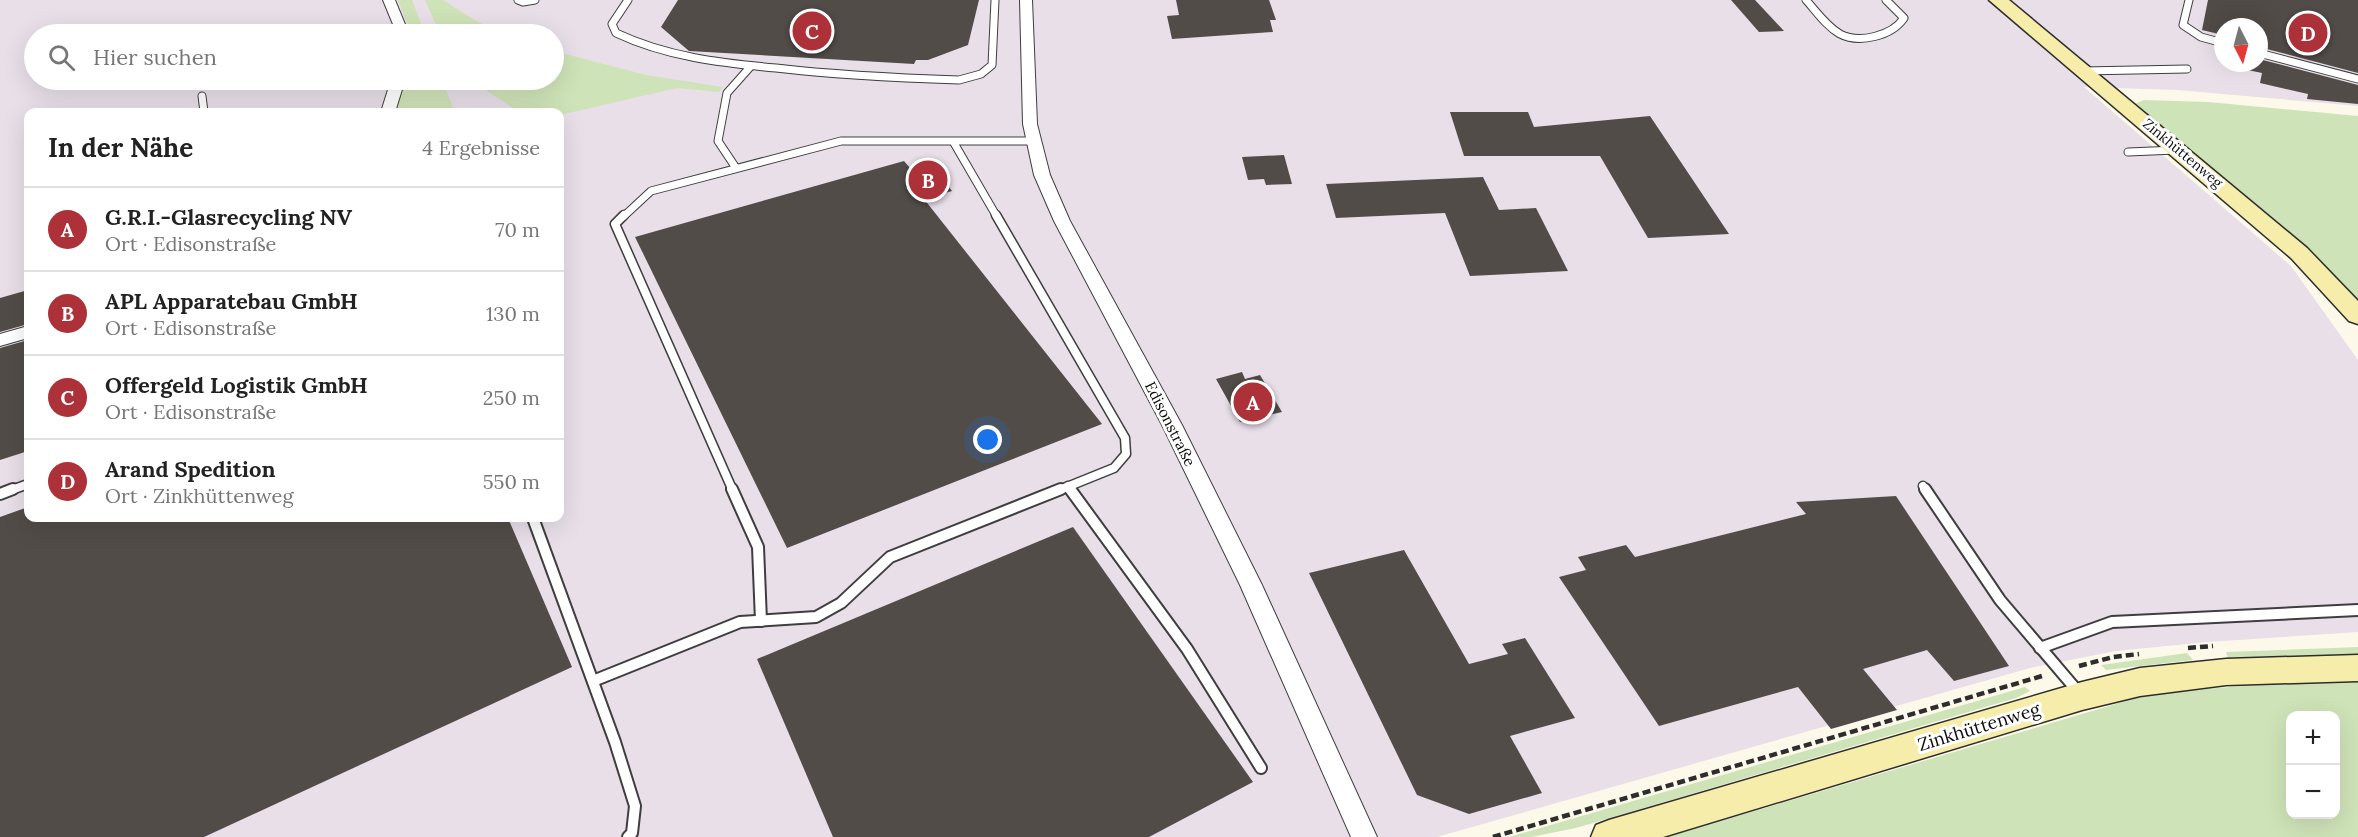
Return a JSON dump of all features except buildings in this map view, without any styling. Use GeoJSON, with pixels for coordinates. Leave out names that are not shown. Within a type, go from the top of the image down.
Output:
{"type":"FeatureCollection","features":[{"type":"Feature","properties":{"kind":"street"},"geometry":{"type":"LineString","coordinates":[[389,0],[398,24]]}},
{"type":"Feature","properties":{"kind":"street","name":"Edisonstraße"},"geometry":{"type":"LineString","coordinates":[[1026,0],[1028,95],[1033,141],[1042,175],[1062,221],[1182,444],[1251,585],[1364,837]]}},
{"type":"Feature","properties":{"kind":"street","name":"Zinkhüttenweg"},"geometry":{"type":"LineString","coordinates":[[1998,0],[2179,149],[2299,253],[2358,316]]}},
{"type":"Feature","properties":{"kind":"street"},"geometry":{"type":"LineString","coordinates":[[389,108],[395,90]]}},
{"type":"Feature","properties":{"kind":"street"},"geometry":{"type":"LineString","coordinates":[[0,340],[24,333]]}},
{"type":"Feature","properties":{"kind":"street","name":"Zinkhüttenweg"},"geometry":{"type":"LineString","coordinates":[[1609,837],[2082,696],[2140,682],[2226,672],[2358,668]]}},
{"type":"Feature","properties":{"kind":"lane"},"geometry":{"type":"LineString","coordinates":[[518,0],[523,3],[535,0]]}},
{"type":"Feature","properties":{"kind":"lane"},"geometry":{"type":"LineString","coordinates":[[628,0],[612,24],[616,33],[645,48],[674,56],[814,73],[959,80],[978,77],[987,72],[992,65],[995,0]]}},
{"type":"Feature","properties":{"kind":"lane"},"geometry":{"type":"LineString","coordinates":[[1806,0],[1838,33],[1858,38],[1886,33],[1902,23],[1904,18],[1886,0]]}},
{"type":"Feature","properties":{"kind":"lane"},"geometry":{"type":"LineString","coordinates":[[2189,0],[2182,25],[2201,38],[2214,41]]}},
{"type":"Feature","properties":{"kind":"lane"},"geometry":{"type":"LineString","coordinates":[[2268,55],[2358,79]]}},
{"type":"Feature","properties":{"kind":"lane"},"geometry":{"type":"LineString","coordinates":[[736,168],[718,141],[727,93],[751,66]]}},
{"type":"Feature","properties":{"kind":"lane"},"geometry":{"type":"LineString","coordinates":[[2083,71],[2187,69]]}},
{"type":"Feature","properties":{"kind":"lane"},"geometry":{"type":"LineString","coordinates":[[202,96],[204,108]]}},
{"type":"Feature","properties":{"kind":"lane"},"geometry":{"type":"LineString","coordinates":[[761,621],[758,547],[615,224],[651,190],[841,141],[954,143],[1033,141]]}},
{"type":"Feature","properties":{"kind":"lane"},"geometry":{"type":"LineString","coordinates":[[593,681],[740,622],[816,617],[842,603],[890,557],[1114,468],[1125,454],[1125,438],[954,143]]}},
{"type":"Feature","properties":{"kind":"lane"},"geometry":{"type":"LineString","coordinates":[[2128,152],[2179,149]]}},
{"type":"Feature","properties":{"kind":"lane"},"geometry":{"type":"LineString","coordinates":[[0,494],[24,485]]}},
{"type":"Feature","properties":{"kind":"lane"},"geometry":{"type":"LineString","coordinates":[[1068,486],[1187,649],[1261,768]]}},
{"type":"Feature","properties":{"kind":"lane"},"geometry":{"type":"LineString","coordinates":[[1923,486],[2000,600],[2082,696]]}},
{"type":"Feature","properties":{"kind":"lane"},"geometry":{"type":"LineString","coordinates":[[534,522],[593,681],[635,806],[632,833],[628,837]]}},
{"type":"Feature","properties":{"kind":"lane"},"geometry":{"type":"LineString","coordinates":[[2040,648],[2112,622],[2358,610]]}},
{"type":"Feature","properties":{"kind":"shaded area"},"geometry":{"type":"Polygon","coordinates":[[[0,0],[2358,0],[2358,106],[2177,90],[2084,87],[2291,266],[2358,360],[2358,632],[2207,642],[2116,651],[2030,668],[1437,837],[0,837],[0,0]]]}},
{"type":"Feature","properties":{"kind":"green space"},"geometry":{"type":"Polygon","coordinates":[[[398,0],[412,0],[421,24],[407,24],[398,0]]]}},
{"type":"Feature","properties":{"kind":"green space"},"geometry":{"type":"Polygon","coordinates":[[[425,0],[443,0],[483,24],[436,24],[425,0]]]}},
{"type":"Feature","properties":{"kind":"green space"},"geometry":{"type":"Polygon","coordinates":[[[564,54],[646,75],[723,87],[719,92],[677,88],[564,114],[564,108],[513,108],[486,90],[564,90],[564,54]]]}},
{"type":"Feature","properties":{"kind":"green space"},"geometry":{"type":"Polygon","coordinates":[[[402,90],[446,90],[453,108],[396,108],[402,90]]]}},
{"type":"Feature","properties":{"kind":"green space"},"geometry":{"type":"Polygon","coordinates":[[[2144,100],[2208,102],[2358,116],[2358,303],[2317,258],[2134,104],[2144,100]]]}},
{"type":"Feature","properties":{"kind":"green space"},"geometry":{"type":"Polygon","coordinates":[[[2358,647],[2358,655],[2228,659],[2226,652],[2358,647]]]}},
{"type":"Feature","properties":{"kind":"green space"},"geometry":{"type":"Polygon","coordinates":[[[2187,653],[2193,660],[2106,670],[2101,665],[2187,653]]]}},
{"type":"Feature","properties":{"kind":"green space"},"geometry":{"type":"Polygon","coordinates":[[[2358,681],[2358,837],[1667,837],[2136,698],[2274,684],[2358,681]]]}},
{"type":"Feature","properties":{"kind":"green space"},"geometry":{"type":"Polygon","coordinates":[[[2025,687],[2030,691],[2016,698],[1576,828],[1531,837],[1509,837],[2025,687]]]}},
{"type":"Feature","properties":{"kind":"place","name":"Offergeld Logistik GmbH"},"geometry":{"type":"Point","coordinates":[812,31]}},
{"type":"Feature","properties":{"kind":"place","name":"Arand Spedition"},"geometry":{"type":"Point","coordinates":[2308,33]}},
{"type":"Feature","properties":{"kind":"place","name":"APL Apparatebau GmbH"},"geometry":{"type":"Point","coordinates":[928,180]}},
{"type":"Feature","properties":{"kind":"place","name":"G.R.I.-Glasrecycling NV"},"geometry":{"type":"Point","coordinates":[1253,402]}}]}
